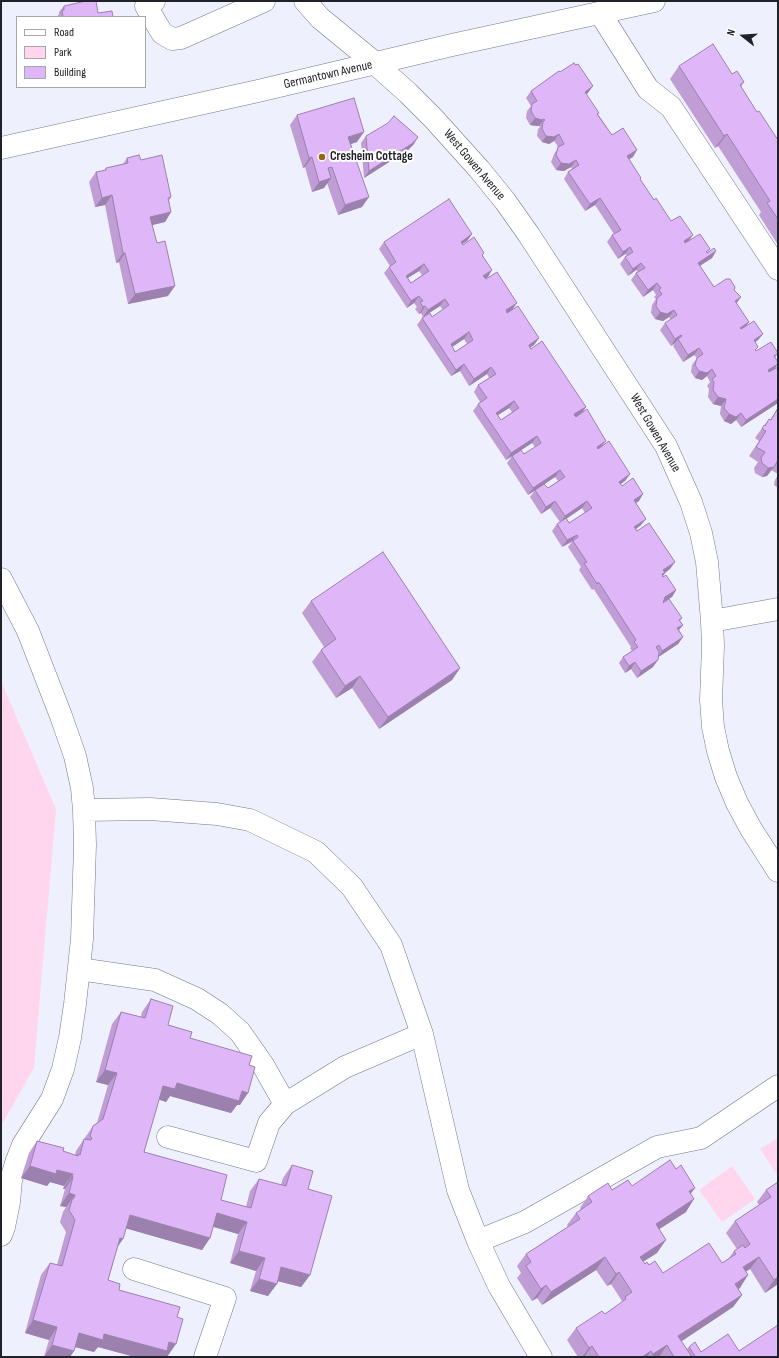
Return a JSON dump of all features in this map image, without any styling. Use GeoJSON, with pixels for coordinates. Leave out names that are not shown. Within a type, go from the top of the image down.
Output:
{"type":"FeatureCollection","features":[{"type":"Feature","properties":{"kind":"street"},"geometry":{"type":"LineString","coordinates":[[154,1],[146,6],[162,34],[172,38],[181,38],[264,1]]}},
{"type":"Feature","properties":{"kind":"street","name":"West Gowen Avenue"},"geometry":{"type":"LineString","coordinates":[[304,1],[320,18],[376,64],[433,118],[479,169],[505,201],[546,261],[666,446],[691,502],[701,532],[708,569],[713,646],[711,700],[713,727],[718,751],[726,777],[737,803],[751,829],[778,871]]}},
{"type":"Feature","properties":{"kind":"street","name":"Germantown Avenue"},"geometry":{"type":"LineString","coordinates":[[1,148],[258,92],[452,45],[654,1]]}},
{"type":"Feature","properties":{"kind":"street"},"geometry":{"type":"LineString","coordinates":[[600,13],[648,89],[671,106],[778,269]]}},
{"type":"Feature","properties":{"kind":"street"},"geometry":{"type":"LineString","coordinates":[[1,579],[28,631],[61,716],[75,756],[82,788],[84,810],[84,895],[79,969],[70,1038],[63,1069],[52,1099],[23,1145],[16,1163],[11,1180],[9,1202],[1,1235]]}},
{"type":"Feature","properties":{"kind":"street"},"geometry":{"type":"LineString","coordinates":[[712,621],[778,609]]}},
{"type":"Feature","properties":{"kind":"street"},"geometry":{"type":"LineString","coordinates":[[84,810],[150,809],[217,814],[250,820],[316,852],[352,887],[392,945],[422,1034],[458,1190],[478,1241],[499,1286],[542,1357]]}},
{"type":"Feature","properties":{"kind":"street"},"geometry":{"type":"LineString","coordinates":[[79,969],[155,980],[197,999],[220,1014],[240,1032],[263,1065],[285,1104]]}},
{"type":"Feature","properties":{"kind":"street"},"geometry":{"type":"LineString","coordinates":[[168,1137],[256,1161],[269,1123],[285,1104],[345,1067],[422,1034]]}},
{"type":"Feature","properties":{"kind":"street"},"geometry":{"type":"LineString","coordinates":[[478,1241],[525,1222],[657,1147],[700,1138],[778,1086]]}},
{"type":"Feature","properties":{"kind":"street"},"geometry":{"type":"LineString","coordinates":[[134,1269],[225,1298],[205,1357]]}},
{"type":"Feature","properties":{"kind":"green space"},"geometry":{"type":"Polygon","coordinates":[[[1,681],[56,809],[34,1068],[1,1126],[1,681]]]}},
{"type":"Feature","properties":{"kind":"green space"},"geometry":{"type":"Polygon","coordinates":[[[778,1138],[778,1176],[760,1149],[778,1138]]]}},
{"type":"Feature","properties":{"kind":"green space"},"geometry":{"type":"Polygon","coordinates":[[[732,1166],[755,1199],[722,1222],[699,1190],[732,1166]]]}},
{"type":"Feature","properties":{"kind":"building"},"geometry":{"type":"Polygon","coordinates":[[[86,1],[96,1],[98,13],[112,11],[113,16],[63,16],[62,10],[64,10],[64,6],[86,1]]]}},
{"type":"Feature","properties":{"kind":"building"},"geometry":{"type":"Polygon","coordinates":[[[713,44],[732,74],[737,71],[744,82],[740,85],[757,112],[759,111],[778,140],[778,219],[767,203],[770,201],[727,134],[724,136],[679,66],[713,44]]]}},
{"type":"Feature","properties":{"kind":"building"},"geometry":{"type":"Polygon","coordinates":[[[574,63],[575,65],[578,64],[593,86],[585,92],[599,113],[597,114],[612,135],[623,128],[637,150],[627,156],[654,200],[656,198],[671,221],[680,216],[693,235],[684,241],[685,243],[700,234],[710,249],[706,252],[707,253],[714,248],[716,251],[698,263],[714,287],[726,279],[730,279],[735,287],[734,290],[741,297],[735,301],[749,322],[740,328],[741,329],[754,321],[763,334],[754,340],[758,347],[755,350],[756,351],[771,342],[778,353],[774,356],[778,364],[768,370],[769,372],[778,367],[778,399],[746,420],[741,413],[736,417],[729,414],[724,408],[726,399],[718,397],[713,390],[714,382],[712,379],[716,376],[712,369],[707,373],[699,371],[695,365],[697,358],[703,354],[699,348],[688,355],[678,339],[682,336],[681,335],[675,339],[665,323],[677,315],[674,310],[667,314],[660,312],[656,306],[657,298],[662,294],[659,290],[661,288],[657,283],[648,290],[636,273],[645,268],[641,263],[633,269],[625,257],[633,252],[630,247],[623,252],[612,235],[621,230],[600,198],[590,204],[568,172],[579,165],[576,160],[569,164],[561,163],[556,155],[558,147],[564,144],[559,134],[554,137],[546,136],[542,129],[543,122],[545,120],[535,118],[531,111],[532,104],[537,101],[531,91],[559,71],[560,72],[574,63]]]}},
{"type":"Feature","properties":{"kind":"building","name":"Cresheim Cottage"},"geometry":{"type":"Polygon","coordinates":[[[354,98],[364,132],[348,137],[369,197],[345,205],[332,167],[328,168],[331,178],[319,182],[312,157],[309,158],[297,115],[354,98]]]}},
{"type":"Feature","properties":{"kind":"building"},"geometry":{"type":"Polygon","coordinates":[[[394,116],[418,137],[413,143],[369,171],[366,136],[388,123],[394,116]]]}},
{"type":"Feature","properties":{"kind":"building"},"geometry":{"type":"Polygon","coordinates":[[[139,155],[141,160],[162,155],[171,197],[168,198],[171,212],[150,217],[157,243],[165,241],[175,286],[135,294],[125,253],[123,253],[112,195],[102,198],[96,172],[128,163],[127,158],[139,155]]]}},
{"type":"Feature","properties":{"kind":"building"},"geometry":{"type":"Polygon","coordinates":[[[449,199],[472,234],[461,242],[463,245],[474,237],[484,253],[482,255],[492,270],[483,276],[486,279],[497,272],[517,303],[506,310],[507,313],[518,306],[539,338],[529,345],[531,349],[542,341],[586,407],[574,414],[575,416],[576,417],[587,409],[606,441],[597,447],[598,449],[609,441],[630,474],[619,482],[622,486],[633,478],[643,494],[634,500],[646,519],[634,527],[637,531],[649,523],[675,562],[663,570],[665,573],[662,574],[663,577],[666,575],[676,590],[665,597],[663,603],[669,599],[682,618],[679,620],[683,625],[677,628],[683,637],[662,651],[659,645],[656,647],[659,652],[658,660],[641,671],[635,662],[629,666],[623,657],[638,647],[634,642],[636,640],[600,584],[598,582],[597,584],[584,563],[587,562],[573,541],[578,537],[577,535],[567,540],[557,524],[566,518],[569,523],[592,508],[587,501],[565,516],[555,501],[546,507],[535,490],[544,484],[548,488],[565,477],[560,470],[533,488],[512,456],[521,450],[524,454],[541,443],[537,436],[511,453],[478,404],[487,398],[478,385],[496,374],[491,367],[474,379],[464,364],[456,370],[422,318],[430,313],[432,317],[449,305],[445,299],[428,310],[425,306],[423,307],[420,302],[423,301],[419,296],[411,301],[389,267],[396,262],[384,242],[449,199]],[[424,264],[406,276],[411,283],[429,271],[424,264]],[[469,332],[451,344],[455,352],[473,340],[469,332]],[[514,401],[496,413],[501,420],[519,408],[514,401]]]}},
{"type":"Feature","properties":{"kind":"building"},"geometry":{"type":"Polygon","coordinates":[[[778,408],[778,460],[774,467],[768,468],[762,463],[761,458],[765,452],[756,447],[766,431],[762,429],[764,425],[765,426],[769,419],[771,420],[778,408]]]}},
{"type":"Feature","properties":{"kind":"building"},"geometry":{"type":"Polygon","coordinates":[[[383,552],[460,668],[388,717],[360,676],[345,686],[321,650],[336,639],[311,601],[383,552]]]}},
{"type":"Feature","properties":{"kind":"building"},"geometry":{"type":"Polygon","coordinates":[[[151,999],[173,1006],[168,1025],[192,1032],[190,1038],[252,1056],[249,1065],[255,1067],[248,1093],[242,1091],[239,1101],[177,1083],[175,1089],[163,1086],[144,1152],[227,1175],[221,1200],[251,1208],[259,1179],[286,1186],[292,1165],[313,1171],[308,1189],[332,1196],[310,1275],[281,1267],[277,1284],[259,1279],[265,1258],[239,1251],[247,1222],[217,1213],[210,1238],[130,1215],[123,1239],[120,1238],[108,1280],[120,1284],[119,1290],[180,1307],[177,1317],[183,1319],[176,1344],[169,1342],[167,1351],[104,1334],[103,1340],[79,1333],[74,1351],[52,1345],[57,1327],[33,1320],[50,1263],[62,1266],[75,1220],[69,1210],[75,1195],[69,1193],[73,1174],[57,1170],[56,1174],[30,1166],[37,1141],[64,1148],[63,1151],[78,1156],[78,1154],[80,1155],[84,1139],[91,1140],[92,1138],[90,1136],[93,1126],[103,1119],[117,1073],[105,1070],[121,1012],[145,1018],[151,999]]]}},
{"type":"Feature","properties":{"kind":"building"},"geometry":{"type":"Polygon","coordinates":[[[670,1160],[676,1169],[681,1165],[695,1188],[689,1191],[694,1199],[656,1224],[666,1240],[640,1257],[645,1264],[647,1262],[649,1265],[655,1261],[663,1273],[709,1243],[722,1263],[736,1254],[734,1251],[743,1245],[745,1248],[750,1244],[735,1221],[771,1197],[766,1190],[778,1182],[778,1277],[774,1280],[759,1257],[743,1267],[748,1275],[735,1284],[742,1295],[678,1336],[692,1357],[674,1357],[667,1345],[653,1354],[651,1351],[642,1357],[599,1357],[592,1346],[589,1348],[576,1328],[602,1311],[605,1314],[626,1299],[625,1297],[632,1292],[619,1272],[616,1274],[605,1257],[551,1292],[546,1285],[541,1289],[526,1266],[531,1262],[526,1254],[580,1219],[576,1213],[592,1202],[588,1196],[608,1183],[612,1190],[628,1180],[632,1186],[670,1160]]]}},
{"type":"Feature","properties":{"kind":"building"},"geometry":{"type":"Polygon","coordinates":[[[778,1325],[778,1357],[694,1357],[695,1356],[689,1347],[695,1342],[701,1352],[728,1334],[739,1351],[778,1325]]]}},
{"type":"Feature","properties":{"kind":"place","name":"Cresheim Cottage"},"geometry":{"type":"Point","coordinates":[322,157]}}]}
